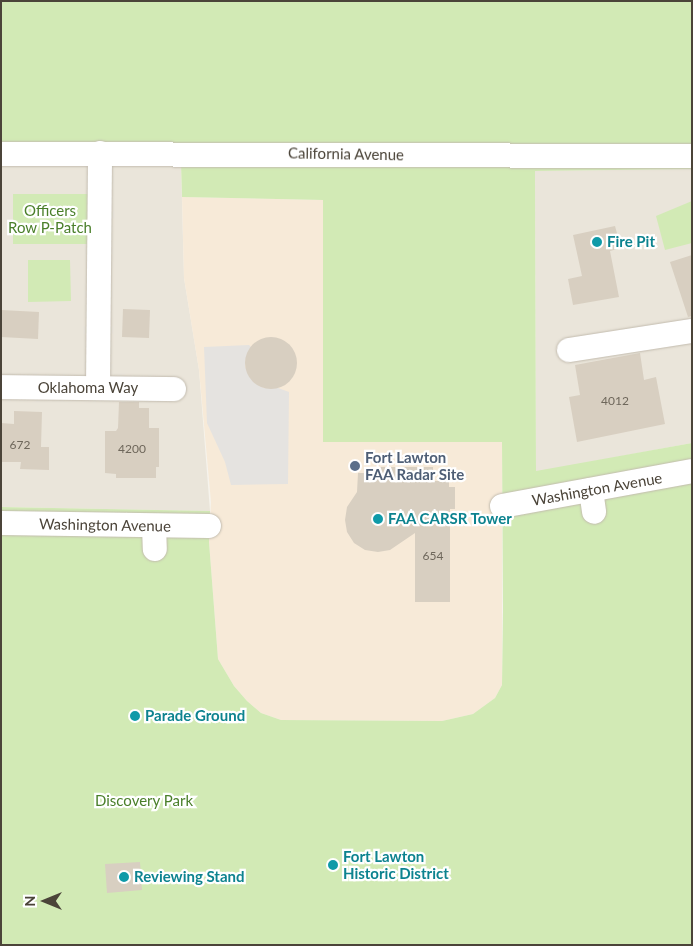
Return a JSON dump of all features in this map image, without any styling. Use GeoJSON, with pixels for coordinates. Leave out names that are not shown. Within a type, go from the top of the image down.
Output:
{"type":"FeatureCollection","features":[{"type":"Feature","properties":{"kind":"street"},"geometry":{"type":"LineString","coordinates":[[98,387],[100,153]]}},
{"type":"Feature","properties":{"kind":"street","name":"California Avenue"},"geometry":{"type":"LineString","coordinates":[[1,154],[692,156]]}},
{"type":"Feature","properties":{"kind":"street"},"geometry":{"type":"LineString","coordinates":[[569,350],[692,330]]}},
{"type":"Feature","properties":{"kind":"street","name":"Oklahoma Way"},"geometry":{"type":"LineString","coordinates":[[1,387],[174,389]]}},
{"type":"Feature","properties":{"kind":"street","name":"Washington Avenue"},"geometry":{"type":"LineString","coordinates":[[502,506],[593,501],[692,470]]}},
{"type":"Feature","properties":{"kind":"street","name":"Washington Avenue"},"geometry":{"type":"LineString","coordinates":[[1,523],[155,537],[208,526]]}},
{"type":"Feature","properties":{"kind":"shaded area"},"geometry":{"type":"Polygon","coordinates":[[[1,164],[181,164],[184,278],[199,370],[210,511],[1,507],[1,164]]]}},
{"type":"Feature","properties":{"kind":"shaded area"},"geometry":{"type":"Polygon","coordinates":[[[692,169],[692,443],[536,472],[535,171],[692,169]]]}},
{"type":"Feature","properties":{"kind":"shaded area","name":"Fort Lawton FAA Radar Site"},"geometry":{"type":"Polygon","coordinates":[[[182,197],[323,200],[323,442],[502,442],[502,685],[495,698],[473,714],[442,721],[281,720],[261,713],[247,701],[234,686],[218,659],[209,542],[211,502],[199,370],[184,278],[182,197]]]}},
{"type":"Feature","properties":{"kind":"shaded area"},"geometry":{"type":"Polygon","coordinates":[[[249,345],[251,347],[246,358],[245,367],[253,381],[264,388],[278,388],[289,392],[288,484],[231,485],[225,462],[207,423],[204,347],[249,345]]]}},
{"type":"Feature","properties":{"kind":"green space","name":"Discovery Park"},"geometry":{"type":"Polygon","coordinates":[[[1,1],[692,1],[692,169],[535,171],[536,471],[692,443],[692,945],[1,945],[1,507],[210,511],[209,542],[218,659],[234,686],[247,701],[261,713],[281,720],[442,721],[473,714],[495,698],[502,685],[503,610],[502,442],[323,442],[323,200],[182,197],[181,164],[1,164],[1,1]]]}},
{"type":"Feature","properties":{"kind":"green space","name":"Officers Row P-Patch"},"geometry":{"type":"Polygon","coordinates":[[[13,194],[88,194],[88,244],[13,244],[13,194]]]}},
{"type":"Feature","properties":{"kind":"green space"},"geometry":{"type":"Polygon","coordinates":[[[692,201],[692,243],[665,250],[656,216],[692,201]]]}},
{"type":"Feature","properties":{"kind":"green space"},"geometry":{"type":"Polygon","coordinates":[[[28,260],[70,260],[71,301],[28,302],[28,260]]]}},
{"type":"Feature","properties":{"kind":"building"},"geometry":{"type":"Polygon","coordinates":[[[615,226],[621,248],[610,251],[619,297],[573,305],[568,279],[582,276],[573,235],[615,226]]]}},
{"type":"Feature","properties":{"kind":"building"},"geometry":{"type":"Polygon","coordinates":[[[692,255],[692,316],[688,317],[670,262],[692,255]]]}},
{"type":"Feature","properties":{"kind":"building"},"geometry":{"type":"Polygon","coordinates":[[[123,309],[150,310],[149,338],[122,337],[123,309]]]}},
{"type":"Feature","properties":{"kind":"building"},"geometry":{"type":"Polygon","coordinates":[[[1,310],[39,312],[38,339],[1,337],[1,310]]]}},
{"type":"Feature","properties":{"kind":"building"},"geometry":{"type":"Polygon","coordinates":[[[266,337],[276,337],[285,341],[293,349],[297,363],[293,377],[285,385],[276,389],[266,389],[257,385],[249,377],[245,368],[245,358],[249,349],[257,341],[266,337]]]}},
{"type":"Feature","properties":{"kind":"building"},"geometry":{"type":"Polygon","coordinates":[[[640,353],[644,380],[656,377],[665,424],[577,442],[569,397],[580,395],[575,365],[640,353]]]}},
{"type":"Feature","properties":{"kind":"building"},"geometry":{"type":"Polygon","coordinates":[[[119,402],[139,402],[139,408],[149,408],[149,428],[159,428],[159,467],[156,467],[156,478],[116,478],[116,474],[105,473],[105,431],[116,431],[118,428],[119,402]]]}},
{"type":"Feature","properties":{"kind":"building"},"geometry":{"type":"Polygon","coordinates":[[[14,411],[42,412],[41,447],[49,447],[49,470],[20,469],[21,462],[1,462],[1,423],[14,424],[14,411]]]}},
{"type":"Feature","properties":{"kind":"building"},"geometry":{"type":"Polygon","coordinates":[[[368,467],[433,467],[433,481],[449,481],[449,487],[455,487],[455,509],[450,509],[450,602],[415,602],[415,533],[390,550],[378,552],[365,550],[354,543],[347,532],[345,520],[347,507],[357,492],[358,473],[368,473],[368,467]]]}},
{"type":"Feature","properties":{"kind":"building","name":"Reviewing Stand"},"geometry":{"type":"Polygon","coordinates":[[[140,862],[142,890],[107,893],[105,864],[140,862]]]}},
{"type":"Feature","properties":{"kind":"place","name":"Fire Pit"},"geometry":{"type":"Point","coordinates":[597,242]}},
{"type":"Feature","properties":{"kind":"place","name":"Fort Lawton FAA Radar Site"},"geometry":{"type":"Point","coordinates":[355,466]}},
{"type":"Feature","properties":{"kind":"place","name":"FAA CARSR Tower"},"geometry":{"type":"Point","coordinates":[378,519]}},
{"type":"Feature","properties":{"kind":"place","name":"Parade Ground"},"geometry":{"type":"Point","coordinates":[135,716]}},
{"type":"Feature","properties":{"kind":"place","name":"Fort Lawton Historic District"},"geometry":{"type":"Point","coordinates":[333,865]}},
{"type":"Feature","properties":{"kind":"place","name":"Reviewing Stand"},"geometry":{"type":"Point","coordinates":[124,877]}}]}
